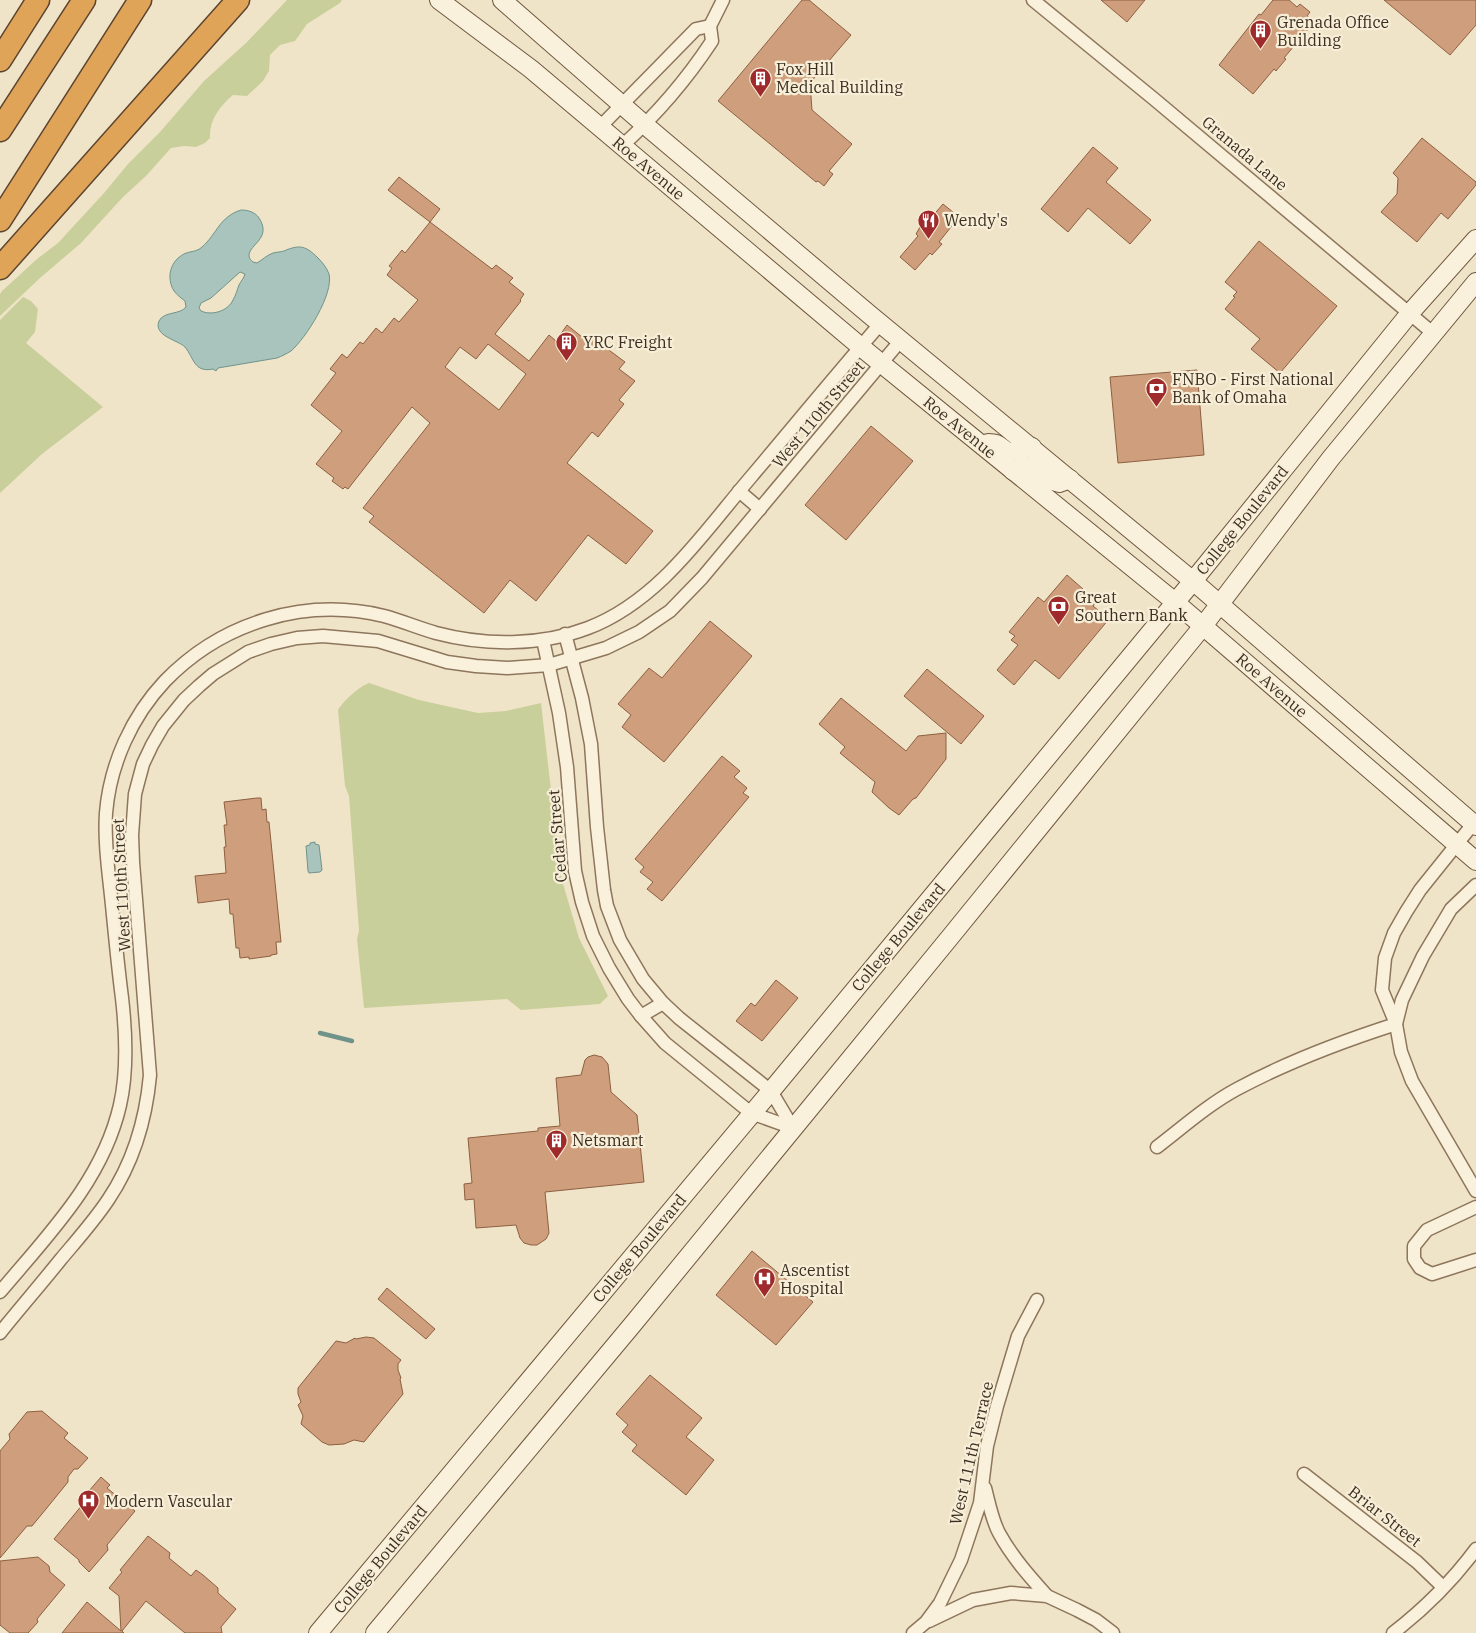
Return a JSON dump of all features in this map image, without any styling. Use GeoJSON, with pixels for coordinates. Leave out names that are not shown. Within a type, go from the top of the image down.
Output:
{"type":"FeatureCollection","features":[{"type":"Feature","properties":{"kind":"highway"},"geometry":{"type":"LineString","coordinates":[[0,60],[38,0]]}},
{"type":"Feature","properties":{"kind":"highway"},"geometry":{"type":"LineString","coordinates":[[0,130],[84,0]]}},
{"type":"Feature","properties":{"kind":"highway"},"geometry":{"type":"LineString","coordinates":[[0,220],[140,0]]}},
{"type":"Feature","properties":{"kind":"highway"},"geometry":{"type":"LineString","coordinates":[[0,268],[238,0]]}},
{"type":"Feature","properties":{"kind":"main road","name":"Roe Avenue"},"geometry":{"type":"LineString","coordinates":[[439,0],[531,69],[861,347],[1175,602],[1476,861]]}},
{"type":"Feature","properties":{"kind":"main road","name":"Roe Avenue"},"geometry":{"type":"LineString","coordinates":[[502,0],[645,125],[1220,604],[1475,825]]}},
{"type":"Feature","properties":{"kind":"main road","name":"College Boulevard"},"geometry":{"type":"LineString","coordinates":[[318,1633],[771,1091],[1175,602],[1410,313],[1476,239]]}},
{"type":"Feature","properties":{"kind":"main road","name":"College Boulevard"},"geometry":{"type":"LineString","coordinates":[[375,1633],[627,1331],[976,906],[1203,626],[1332,458],[1476,282]]}},
{"type":"Feature","properties":{"kind":"main road"},"geometry":{"type":"LineString","coordinates":[[978,442],[997,443],[1008,451],[1016,452],[1032,447]]}},
{"type":"Feature","properties":{"kind":"main road"},"geometry":{"type":"LineString","coordinates":[[1013,471],[1025,466],[1035,467],[1049,480],[1059,483],[1070,478]]}},
{"type":"Feature","properties":{"kind":"street"},"geometry":{"type":"LineString","coordinates":[[622,146],[645,125],[698,62],[712,42],[710,26],[723,0]]}},
{"type":"Feature","properties":{"kind":"street","name":"Granada Lane"},"geometry":{"type":"LineString","coordinates":[[1033,0],[1434,334]]}},
{"type":"Feature","properties":{"kind":"street"},"geometry":{"type":"LineString","coordinates":[[600,127],[623,106],[696,29],[710,26]]}},
{"type":"Feature","properties":{"kind":"street","name":"West 110th Street"},"geometry":{"type":"LineString","coordinates":[[0,1292],[73,1206],[101,1160],[120,1107],[124,1083],[125,1028],[106,844],[106,816],[109,790],[119,754],[136,720],[162,685],[190,658],[234,631],[265,618],[304,610],[359,612],[385,616],[437,633],[464,639],[512,642],[543,640],[586,629],[616,615],[646,593],[684,556],[881,323]]}},
{"type":"Feature","properties":{"kind":"street","name":"West 110th Street"},"geometry":{"type":"LineString","coordinates":[[0,1333],[88,1227],[108,1199],[127,1165],[141,1128],[148,1098],[150,1075],[133,862],[133,814],[138,779],[149,752],[163,726],[184,700],[213,674],[248,652],[297,638],[323,636],[378,641],[447,662],[506,668],[549,665],[606,648],[638,632],[670,611],[702,578],[901,340]]}},
{"type":"Feature","properties":{"kind":"street"},"geometry":{"type":"LineString","coordinates":[[739,491],[760,509]]}},
{"type":"Feature","properties":{"kind":"street"},"geometry":{"type":"LineString","coordinates":[[565,634],[591,744],[601,866],[607,906],[620,940],[643,979],[663,1003],[679,1018],[771,1091],[793,1128]]}},
{"type":"Feature","properties":{"kind":"street","name":"Cedar Street"},"geometry":{"type":"LineString","coordinates":[[543,640],[559,713],[568,767],[575,871],[582,902],[593,936],[608,968],[628,999],[665,1043],[751,1113],[793,1128]]}},
{"type":"Feature","properties":{"kind":"street"},"geometry":{"type":"LineString","coordinates":[[1475,825],[1410,904],[1394,933],[1385,958],[1382,990],[1396,1024],[1401,1052],[1412,1081],[1476,1191]]}},
{"type":"Feature","properties":{"kind":"street"},"geometry":{"type":"LineString","coordinates":[[1396,1024],[1402,1000],[1423,956],[1451,909],[1476,885]]}},
{"type":"Feature","properties":{"kind":"street"},"geometry":{"type":"LineString","coordinates":[[641,1016],[663,1003]]}},
{"type":"Feature","properties":{"kind":"street"},"geometry":{"type":"LineString","coordinates":[[1157,1147],[1202,1112],[1236,1089],[1320,1049],[1396,1024]]}},
{"type":"Feature","properties":{"kind":"street"},"geometry":{"type":"LineString","coordinates":[[1476,1207],[1427,1230],[1414,1246],[1414,1259],[1420,1268],[1432,1274],[1476,1260]]}},
{"type":"Feature","properties":{"kind":"street","name":"West 111th Terrace"},"geometry":{"type":"LineString","coordinates":[[913,1633],[926,1622],[940,1603],[961,1560],[980,1503],[987,1446],[997,1406],[1018,1336],[1037,1300]]}},
{"type":"Feature","properties":{"kind":"street","name":"Briar Street"},"geometry":{"type":"LineString","coordinates":[[1304,1474],[1367,1524],[1388,1538],[1443,1587]]}},
{"type":"Feature","properties":{"kind":"street"},"geometry":{"type":"LineString","coordinates":[[984,1480],[998,1532],[1021,1567],[1048,1596],[1077,1610],[1113,1633]]}},
{"type":"Feature","properties":{"kind":"street"},"geometry":{"type":"LineString","coordinates":[[1393,1633],[1414,1617],[1465,1564],[1476,1549]]}},
{"type":"Feature","properties":{"kind":"street"},"geometry":{"type":"LineString","coordinates":[[926,1622],[973,1600],[1011,1594],[1048,1596]]}},
{"type":"Feature","properties":{"kind":"green space"},"geometry":{"type":"Polygon","coordinates":[[[287,0],[342,0],[307,24],[295,41],[280,45],[270,55],[269,71],[263,81],[247,96],[233,95],[224,104],[213,119],[210,138],[205,143],[196,147],[171,148],[81,243],[0,316],[0,294],[2,291],[37,259],[58,243],[204,81],[247,42],[287,0]]]}},
{"type":"Feature","properties":{"kind":"green space"},"geometry":{"type":"Polygon","coordinates":[[[23,297],[31,301],[38,309],[35,332],[26,343],[103,407],[42,454],[0,493],[0,320],[23,297]]]}},
{"type":"Feature","properties":{"kind":"green space"},"geometry":{"type":"Polygon","coordinates":[[[369,683],[419,700],[478,713],[506,711],[541,703],[561,877],[579,938],[608,996],[600,1004],[521,1010],[507,999],[364,1008],[357,939],[359,931],[349,796],[345,786],[338,710],[352,694],[369,683]]]}},
{"type":"Feature","properties":{"kind":"water"},"geometry":{"type":"Polygon","coordinates":[[[241,210],[251,212],[259,218],[262,225],[262,236],[249,255],[253,262],[257,263],[273,253],[294,247],[303,247],[323,263],[329,274],[329,283],[318,315],[291,351],[277,358],[218,368],[216,371],[213,369],[207,370],[198,367],[185,347],[163,334],[158,326],[161,318],[186,307],[185,301],[174,291],[170,281],[171,270],[175,261],[184,254],[200,249],[223,221],[241,210]],[[240,272],[211,298],[201,303],[199,308],[201,311],[215,313],[224,310],[231,304],[245,274],[240,272]]]}},
{"type":"Feature","properties":{"kind":"water"},"geometry":{"type":"Polygon","coordinates":[[[315,842],[315,844],[319,845],[322,870],[309,873],[306,846],[315,842]]]}},
{"type":"Feature","properties":{"kind":"building","name":"Fox Hill Medical Building"},"geometry":{"type":"Polygon","coordinates":[[[802,0],[809,0],[851,35],[810,83],[812,110],[852,144],[829,171],[833,174],[824,186],[818,181],[816,182],[718,101],[802,0]]]}},
{"type":"Feature","properties":{"kind":"building"},"geometry":{"type":"Polygon","coordinates":[[[1101,0],[1145,0],[1127,22],[1101,0]]]}},
{"type":"Feature","properties":{"kind":"building","name":"Grenada Office Building"},"geometry":{"type":"Polygon","coordinates":[[[1273,0],[1289,0],[1297,7],[1300,4],[1310,12],[1307,16],[1314,22],[1284,58],[1286,59],[1276,71],[1274,69],[1253,94],[1219,65],[1259,14],[1261,15],[1273,0]]]}},
{"type":"Feature","properties":{"kind":"building"},"geometry":{"type":"Polygon","coordinates":[[[1384,0],[1476,0],[1476,25],[1450,55],[1384,0]]]}},
{"type":"Feature","properties":{"kind":"building"},"geometry":{"type":"Polygon","coordinates":[[[1422,138],[1476,182],[1476,185],[1448,219],[1441,213],[1417,242],[1381,212],[1397,194],[1398,178],[1393,173],[1422,138]]]}},
{"type":"Feature","properties":{"kind":"building"},"geometry":{"type":"Polygon","coordinates":[[[1093,147],[1118,168],[1106,182],[1151,220],[1130,244],[1088,208],[1068,232],[1041,209],[1093,147]]]}},
{"type":"Feature","properties":{"kind":"building"},"geometry":{"type":"Polygon","coordinates":[[[399,177],[440,209],[430,222],[388,190],[399,177]]]}},
{"type":"Feature","properties":{"kind":"building","name":"Wendy's"},"geometry":{"type":"Polygon","coordinates":[[[943,204],[959,217],[939,242],[942,244],[932,255],[930,253],[915,270],[900,257],[918,236],[916,234],[920,227],[943,204]]]}},
{"type":"Feature","properties":{"kind":"building"},"geometry":{"type":"Polygon","coordinates":[[[430,222],[492,269],[496,265],[513,278],[509,282],[524,294],[521,301],[495,334],[529,361],[549,335],[556,341],[567,325],[587,341],[590,336],[625,362],[619,369],[635,381],[619,400],[624,404],[598,437],[592,432],[567,463],[653,531],[626,564],[588,535],[536,601],[510,580],[484,613],[369,522],[374,516],[363,508],[430,423],[412,407],[348,489],[345,487],[343,489],[332,481],[334,478],[316,464],[342,431],[311,405],[336,373],[330,369],[342,354],[347,358],[360,342],[363,344],[376,328],[382,333],[394,318],[399,322],[418,300],[387,275],[392,268],[389,266],[402,250],[405,253],[430,222]],[[488,344],[476,359],[460,347],[445,367],[499,410],[526,374],[488,344]]]}},
{"type":"Feature","properties":{"kind":"building"},"geometry":{"type":"Polygon","coordinates":[[[1259,241],[1337,306],[1280,373],[1251,349],[1260,339],[1225,309],[1237,292],[1225,282],[1259,241]]]}},
{"type":"Feature","properties":{"kind":"building","name":"FNBO - First National Bank of Omaha"},"geometry":{"type":"Polygon","coordinates":[[[1197,370],[1204,455],[1118,463],[1110,377],[1197,370]]]}},
{"type":"Feature","properties":{"kind":"building"},"geometry":{"type":"Polygon","coordinates":[[[871,426],[913,461],[846,540],[805,505],[871,426]]]}},
{"type":"Feature","properties":{"kind":"building","name":"Great Southern Bank"},"geometry":{"type":"Polygon","coordinates":[[[1067,575],[1095,603],[1093,606],[1109,619],[1059,679],[1035,660],[1014,685],[997,670],[1018,645],[1011,640],[1015,636],[1009,632],[1038,597],[1044,602],[1067,575]]]}},
{"type":"Feature","properties":{"kind":"building"},"geometry":{"type":"Polygon","coordinates":[[[710,621],[752,656],[664,762],[622,727],[631,715],[618,704],[649,668],[662,678],[710,621]]]}},
{"type":"Feature","properties":{"kind":"building"},"geometry":{"type":"Polygon","coordinates":[[[927,669],[984,716],[961,744],[904,696],[927,669]]]}},
{"type":"Feature","properties":{"kind":"building"},"geometry":{"type":"Polygon","coordinates":[[[841,698],[906,751],[918,736],[946,733],[946,759],[916,798],[899,815],[872,792],[875,782],[840,753],[845,747],[819,724],[841,698]]]}},
{"type":"Feature","properties":{"kind":"building"},"geometry":{"type":"Polygon","coordinates":[[[722,756],[740,771],[734,777],[747,788],[743,793],[749,797],[662,901],[647,889],[653,882],[640,872],[644,867],[635,859],[722,756]]]}},
{"type":"Feature","properties":{"kind":"building"},"geometry":{"type":"Polygon","coordinates":[[[261,798],[262,810],[266,809],[267,822],[269,822],[281,942],[276,942],[277,954],[249,959],[249,957],[240,958],[239,948],[236,948],[233,914],[230,914],[229,899],[198,903],[195,876],[226,873],[224,825],[227,825],[224,802],[261,798]]]}},
{"type":"Feature","properties":{"kind":"building"},"geometry":{"type":"Polygon","coordinates":[[[776,980],[798,998],[762,1041],[736,1021],[751,1003],[755,1006],[776,980]]]}},
{"type":"Feature","properties":{"kind":"building","name":"Netsmart"},"geometry":{"type":"Polygon","coordinates":[[[594,1055],[602,1057],[608,1064],[611,1092],[637,1115],[644,1182],[545,1192],[549,1233],[546,1239],[537,1245],[524,1243],[520,1238],[516,1225],[476,1228],[474,1199],[465,1200],[464,1184],[472,1183],[468,1138],[538,1131],[538,1128],[560,1126],[556,1078],[581,1075],[585,1060],[594,1055]]]}},
{"type":"Feature","properties":{"kind":"building","name":"Ascentist Hospital"},"geometry":{"type":"Polygon","coordinates":[[[752,1251],[813,1302],[776,1345],[716,1295],[752,1251]]]}},
{"type":"Feature","properties":{"kind":"building"},"geometry":{"type":"Polygon","coordinates":[[[387,1288],[435,1329],[426,1339],[378,1299],[387,1288]]]}},
{"type":"Feature","properties":{"kind":"building"},"geometry":{"type":"Polygon","coordinates":[[[355,1338],[374,1338],[401,1360],[398,1364],[398,1370],[403,1394],[364,1442],[354,1440],[344,1444],[329,1445],[322,1442],[301,1424],[303,1416],[298,1405],[301,1402],[298,1388],[336,1341],[346,1343],[355,1338]]]}},
{"type":"Feature","properties":{"kind":"building"},"geometry":{"type":"Polygon","coordinates":[[[650,1375],[702,1418],[686,1437],[714,1460],[686,1495],[632,1451],[637,1445],[622,1432],[628,1425],[616,1414],[650,1375]]]}},
{"type":"Feature","properties":{"kind":"building"},"geometry":{"type":"Polygon","coordinates":[[[42,1411],[68,1433],[64,1438],[88,1458],[78,1469],[74,1469],[68,1477],[68,1482],[32,1526],[27,1526],[0,1558],[0,1451],[10,1439],[9,1434],[27,1412],[42,1411]]]}},
{"type":"Feature","properties":{"kind":"building"},"geometry":{"type":"Polygon","coordinates":[[[101,1477],[110,1485],[107,1488],[135,1511],[107,1545],[108,1550],[89,1572],[79,1560],[54,1539],[83,1504],[82,1499],[101,1477]]]}},
{"type":"Feature","properties":{"kind":"building"},"geometry":{"type":"Polygon","coordinates":[[[148,1536],[170,1553],[169,1558],[191,1576],[196,1570],[203,1575],[218,1588],[218,1593],[236,1609],[221,1627],[222,1633],[185,1633],[146,1601],[122,1631],[124,1633],[62,1633],[87,1602],[121,1631],[119,1596],[109,1588],[122,1572],[120,1570],[148,1536]]]}},
{"type":"Feature","properties":{"kind":"building"},"geometry":{"type":"Polygon","coordinates":[[[38,1557],[49,1566],[50,1572],[65,1585],[28,1633],[10,1633],[0,1625],[0,1561],[38,1557]]]}},
{"type":"Feature","properties":{"kind":"waterway"},"geometry":{"type":"LineString","coordinates":[[320,1033],[352,1041]]}},
{"type":"Feature","properties":{"kind":"place","name":"Grenada Office Building"},"geometry":{"type":"Point","coordinates":[1261,50]}},
{"type":"Feature","properties":{"kind":"place","name":"Fox Hill Medical Building"},"geometry":{"type":"Point","coordinates":[760,97]}},
{"type":"Feature","properties":{"kind":"place","name":"Wendy's"},"geometry":{"type":"Point","coordinates":[928,239]}},
{"type":"Feature","properties":{"kind":"place","name":"YRC Freight"},"geometry":{"type":"Point","coordinates":[567,361]}},
{"type":"Feature","properties":{"kind":"place","name":"FNBO - First National Bank of Omaha"},"geometry":{"type":"Point","coordinates":[1156,407]}},
{"type":"Feature","properties":{"kind":"place","name":"Great Southern Bank"},"geometry":{"type":"Point","coordinates":[1059,625]}},
{"type":"Feature","properties":{"kind":"place","name":"Netsmart"},"geometry":{"type":"Point","coordinates":[556,1159]}},
{"type":"Feature","properties":{"kind":"place","name":"Ascentist Hospital"},"geometry":{"type":"Point","coordinates":[764,1298]}},
{"type":"Feature","properties":{"kind":"place","name":"Modern Vascular"},"geometry":{"type":"Point","coordinates":[89,1520]}}]}
